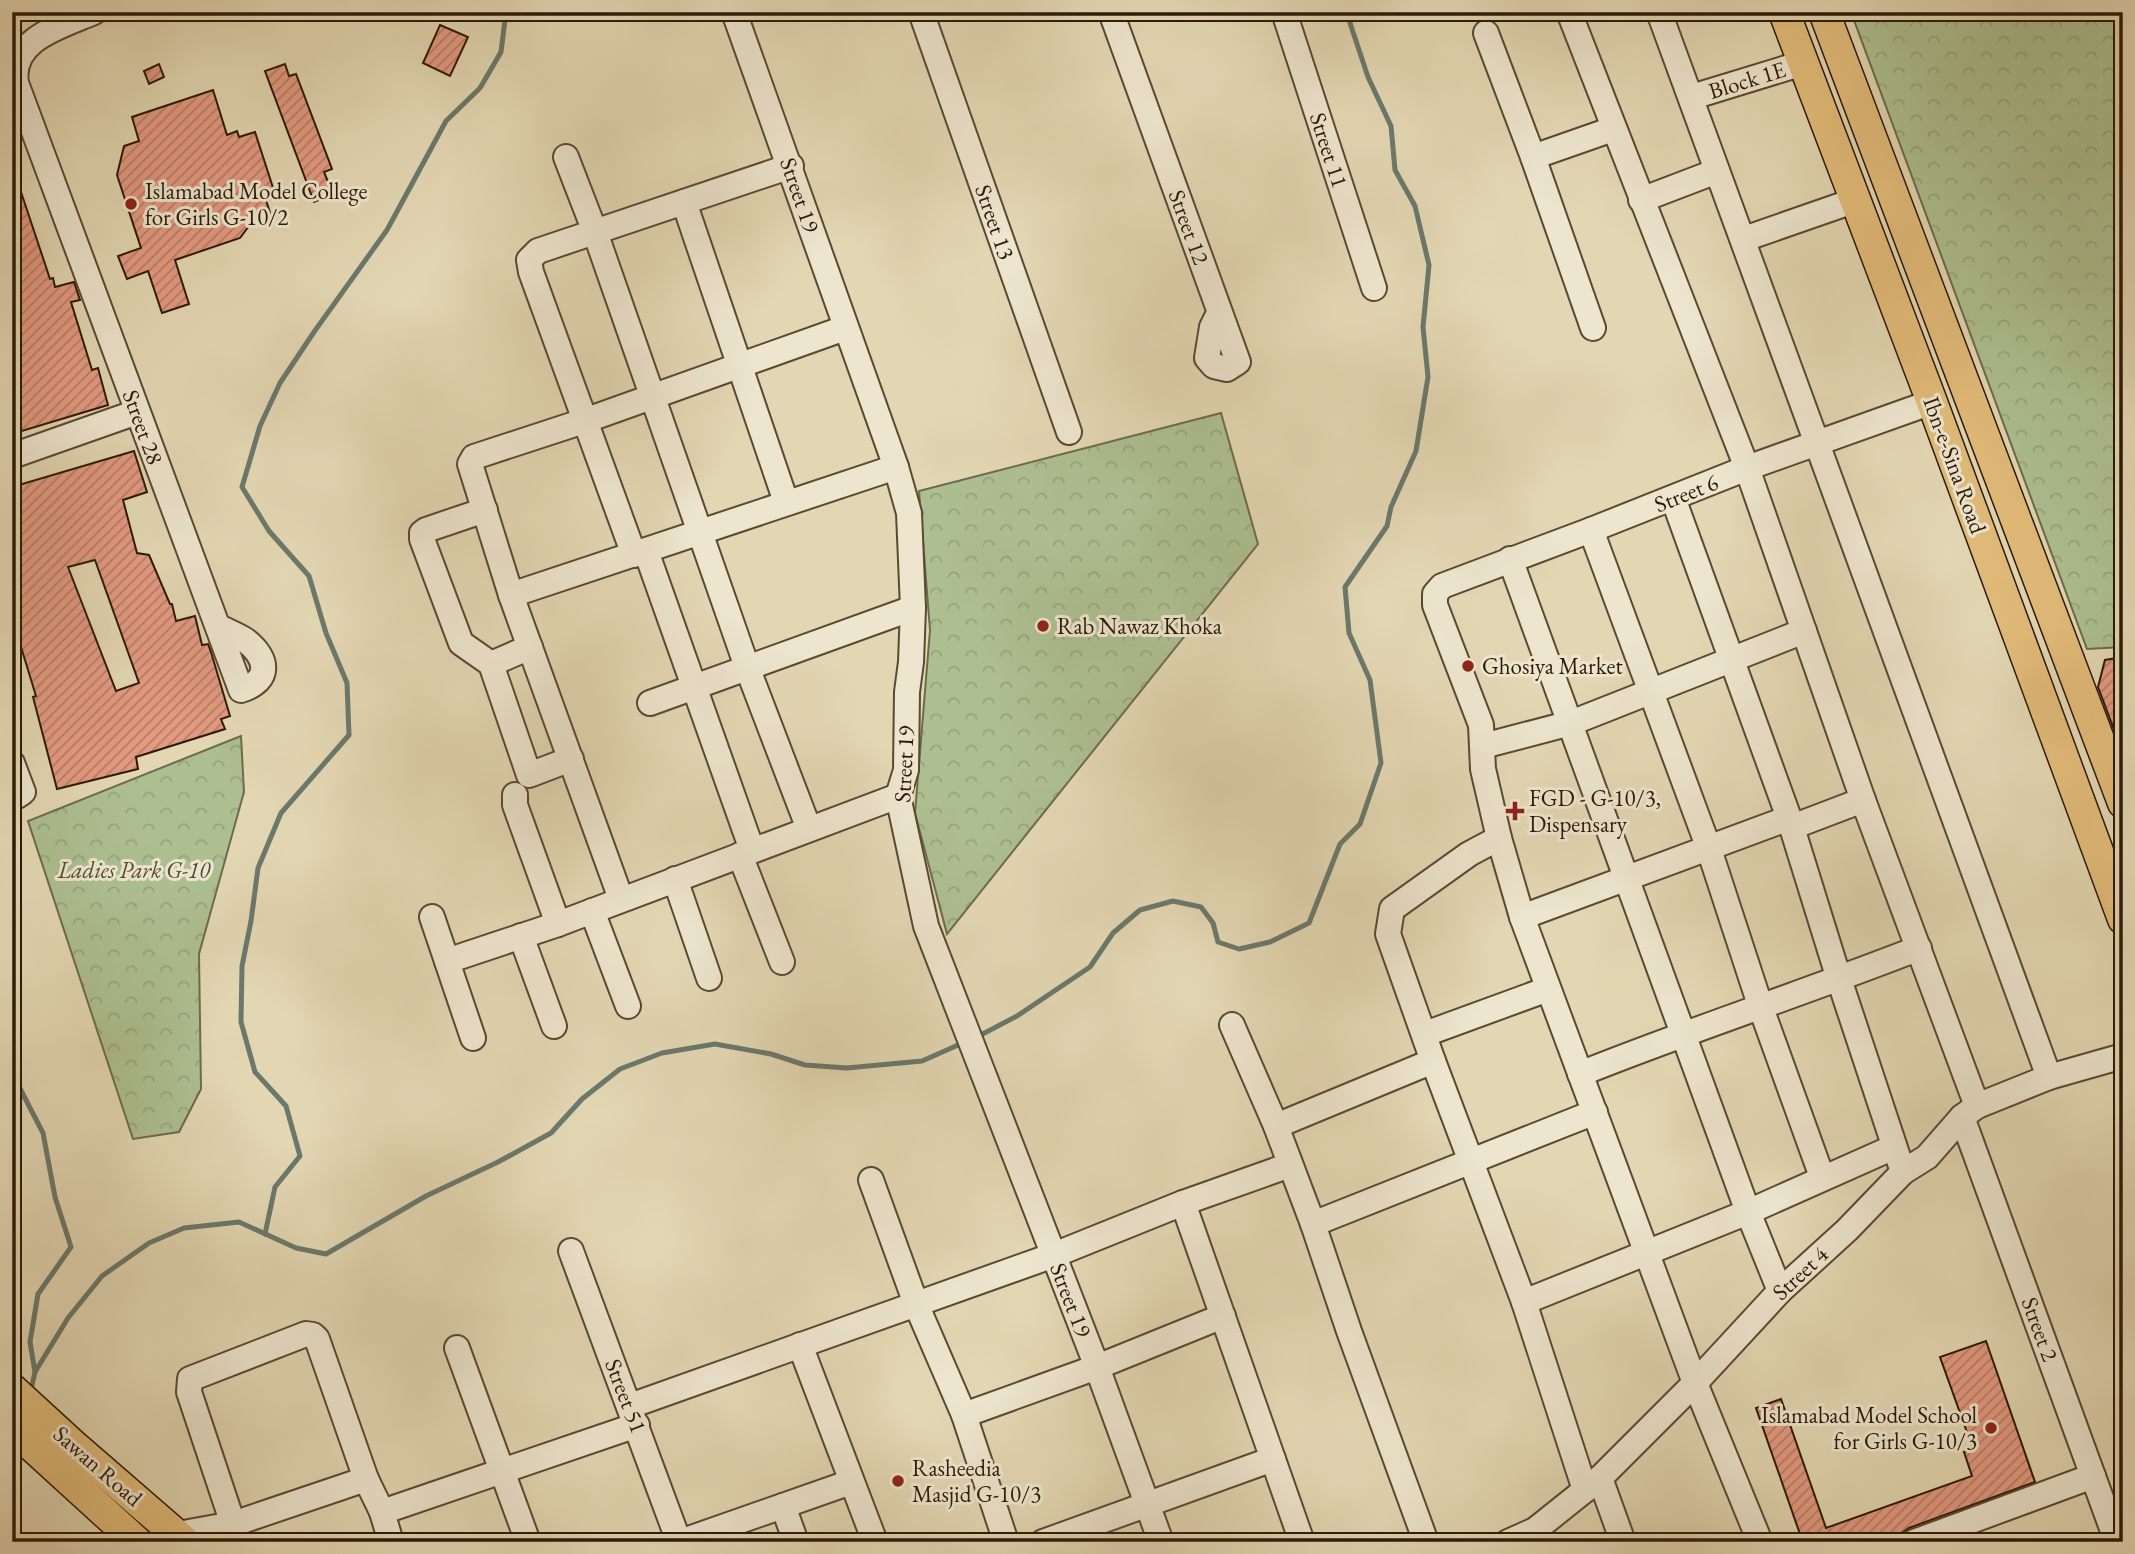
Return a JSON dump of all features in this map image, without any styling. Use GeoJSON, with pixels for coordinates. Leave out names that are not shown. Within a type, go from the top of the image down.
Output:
{"type":"FeatureCollection","features":[{"type":"Feature","properties":{"kind":"main road","name":"Ibn-e-Sina Road"},"geometry":{"type":"LineString","coordinates":[[1784,12],[1870,236],[2123,919]]}},
{"type":"Feature","properties":{"kind":"main road","name":"Ibn-e-Sina Road"},"geometry":{"type":"LineString","coordinates":[[1824,12],[2123,803]]}},
{"type":"Feature","properties":{"kind":"main road"},"geometry":{"type":"LineString","coordinates":[[1870,236],[1903,222]]}},
{"type":"Feature","properties":{"kind":"main road","name":"Sawan Road"},"geometry":{"type":"LineString","coordinates":[[12,1389],[182,1538]]}},
{"type":"Feature","properties":{"kind":"main road","name":"Sawan Road"},"geometry":{"type":"LineString","coordinates":[[12,1428],[136,1542]]}},
{"type":"Feature","properties":{"kind":"street","name":"Street 28"},"geometry":{"type":"LineString","coordinates":[[94,12],[32,41],[14,71],[16,83],[241,690],[259,683],[262,675],[260,656],[243,639],[219,627]]}},
{"type":"Feature","properties":{"kind":"street","name":"Street 19"},"geometry":{"type":"LineString","coordinates":[[734,12],[896,467],[909,513],[914,608],[907,692],[906,770],[898,796],[926,926],[1097,1367],[1161,1542]]}},
{"type":"Feature","properties":{"kind":"street","name":"Street 13"},"geometry":{"type":"LineString","coordinates":[[921,12],[1069,432]]}},
{"type":"Feature","properties":{"kind":"street","name":"Street 12"},"geometry":{"type":"LineString","coordinates":[[1111,12],[1238,362],[1227,369],[1214,366],[1207,358],[1212,327],[1219,313]]}},
{"type":"Feature","properties":{"kind":"street","name":"Street 11"},"geometry":{"type":"LineString","coordinates":[[1284,12],[1374,288]]}},
{"type":"Feature","properties":{"kind":"street","name":"Street 2"},"geometry":{"type":"LineString","coordinates":[[1569,12],[1747,468],[1863,800],[1919,948],[1969,1111],[2117,1542]]}},
{"type":"Feature","properties":{"kind":"street"},"geometry":{"type":"LineString","coordinates":[[1660,12],[2049,1077]]}},
{"type":"Feature","properties":{"kind":"street"},"geometry":{"type":"LineString","coordinates":[[1486,33],[1593,328]]}},
{"type":"Feature","properties":{"kind":"street","name":"Block 1E"},"geometry":{"type":"LineString","coordinates":[[1692,96],[1803,63]]}},
{"type":"Feature","properties":{"kind":"street"},"geometry":{"type":"LineString","coordinates":[[1533,158],[1613,129]]}},
{"type":"Feature","properties":{"kind":"street"},"geometry":{"type":"LineString","coordinates":[[566,156],[747,667],[808,829]]}},
{"type":"Feature","properties":{"kind":"street"},"geometry":{"type":"LineString","coordinates":[[782,962],[693,687],[584,421],[529,260],[538,251],[790,166]]}},
{"type":"Feature","properties":{"kind":"street"},"geometry":{"type":"LineString","coordinates":[[1641,200],[1717,171]]}},
{"type":"Feature","properties":{"kind":"street"},"geometry":{"type":"LineString","coordinates":[[1744,239],[1856,200]]}},
{"type":"Feature","properties":{"kind":"street"},"geometry":{"type":"LineString","coordinates":[[684,202],[786,502]]}},
{"type":"Feature","properties":{"kind":"street"},"geometry":{"type":"LineString","coordinates":[[621,899],[511,595],[470,464],[474,457],[584,421],[845,328]]}},
{"type":"Feature","properties":{"kind":"street","name":"Street 6"},"geometry":{"type":"LineString","coordinates":[[1483,746],[1481,725],[1435,605],[1435,594],[1441,586],[1747,468],[1932,402]]}},
{"type":"Feature","properties":{"kind":"street"},"geometry":{"type":"LineString","coordinates":[[12,456],[137,412]]}},
{"type":"Feature","properties":{"kind":"street"},"geometry":{"type":"LineString","coordinates":[[511,595],[896,467]]}},
{"type":"Feature","properties":{"kind":"street"},"geometry":{"type":"LineString","coordinates":[[1673,498],[1791,822],[1839,979],[1903,1172]]}},
{"type":"Feature","properties":{"kind":"street"},"geometry":{"type":"LineString","coordinates":[[485,510],[426,530],[422,533],[422,539],[461,643],[491,664],[529,775],[571,759]]}},
{"type":"Feature","properties":{"kind":"street"},"geometry":{"type":"LineString","coordinates":[[1591,530],[1708,846],[1761,1008],[1822,1177]]}},
{"type":"Feature","properties":{"kind":"street"},"geometry":{"type":"LineString","coordinates":[[1510,559],[1748,1212],[1780,1291]]}},
{"type":"Feature","properties":{"kind":"street"},"geometry":{"type":"LineString","coordinates":[[650,703],[914,608]]}},
{"type":"Feature","properties":{"kind":"street"},"geometry":{"type":"LineString","coordinates":[[1760,1542],[1695,1382],[1522,917],[1499,838],[1483,769],[1483,746],[1571,723],[1804,631]]}},
{"type":"Feature","properties":{"kind":"street"},"geometry":{"type":"LineString","coordinates":[[491,664],[530,647]]}},
{"type":"Feature","properties":{"kind":"street"},"geometry":{"type":"LineString","coordinates":[[12,763],[23,792],[17,796],[12,795]]}},
{"type":"Feature","properties":{"kind":"street"},"geometry":{"type":"LineString","coordinates":[[515,795],[515,805],[558,924]]}},
{"type":"Feature","properties":{"kind":"street"},"geometry":{"type":"LineString","coordinates":[[447,961],[558,924],[898,796]]}},
{"type":"Feature","properties":{"kind":"street"},"geometry":{"type":"LineString","coordinates":[[1522,917],[1708,846],[1863,800]]}},
{"type":"Feature","properties":{"kind":"street"},"geometry":{"type":"LineString","coordinates":[[1499,838],[1469,853],[1392,909],[1388,934],[1592,1484],[1623,1542]]}},
{"type":"Feature","properties":{"kind":"street"},"geometry":{"type":"LineString","coordinates":[[675,879],[709,978]]}},
{"type":"Feature","properties":{"kind":"street"},"geometry":{"type":"LineString","coordinates":[[592,911],[628,1006]]}},
{"type":"Feature","properties":{"kind":"street"},"geometry":{"type":"LineString","coordinates":[[432,917],[473,1038]]}},
{"type":"Feature","properties":{"kind":"street"},"geometry":{"type":"LineString","coordinates":[[522,936],[554,1026]]}},
{"type":"Feature","properties":{"kind":"street"},"geometry":{"type":"LineString","coordinates":[[1580,1074],[1683,1033],[1761,1008],[1919,948]]}},
{"type":"Feature","properties":{"kind":"street"},"geometry":{"type":"LineString","coordinates":[[1425,1034],[1548,989]]}},
{"type":"Feature","properties":{"kind":"street"},"geometry":{"type":"LineString","coordinates":[[1233,1025],[1276,1126],[1313,1224],[1426,1542]]}},
{"type":"Feature","properties":{"kind":"street","name":"Street 4"},"geometry":{"type":"LineString","coordinates":[[1508,1542],[1535,1530],[1592,1484],[1695,1382],[1780,1291],[1847,1230],[1903,1172],[1927,1157],[1969,1111],[2049,1077],[2123,1056]]}},
{"type":"Feature","properties":{"kind":"street"},"geometry":{"type":"LineString","coordinates":[[1276,1126],[1433,1061]]}},
{"type":"Feature","properties":{"kind":"street"},"geometry":{"type":"LineString","coordinates":[[1313,1224],[1595,1112]]}},
{"type":"Feature","properties":{"kind":"street"},"geometry":{"type":"LineString","coordinates":[[1524,1302],[1748,1212],[1894,1147]]}},
{"type":"Feature","properties":{"kind":"street"},"geometry":{"type":"LineString","coordinates":[[382,1512],[502,1470],[800,1345],[1054,1255],[1183,1203],[1290,1165]]}},
{"type":"Feature","properties":{"kind":"street"},"geometry":{"type":"LineString","coordinates":[[870,1180],[916,1304],[964,1415],[1006,1542]]}},
{"type":"Feature","properties":{"kind":"street"},"geometry":{"type":"LineString","coordinates":[[1183,1203],[1302,1542]]}},
{"type":"Feature","properties":{"kind":"street","name":"Street 51"},"geometry":{"type":"LineString","coordinates":[[571,1251],[680,1542]]}},
{"type":"Feature","properties":{"kind":"street"},"geometry":{"type":"LineString","coordinates":[[964,1415],[1097,1367],[1223,1316]]}},
{"type":"Feature","properties":{"kind":"street"},"geometry":{"type":"LineString","coordinates":[[233,1524],[189,1392],[190,1380],[306,1334],[317,1339],[391,1542]]}},
{"type":"Feature","properties":{"kind":"street"},"geometry":{"type":"LineString","coordinates":[[800,1345],[874,1542]]}},
{"type":"Feature","properties":{"kind":"street"},"geometry":{"type":"LineString","coordinates":[[457,1348],[528,1542]]}},
{"type":"Feature","properties":{"kind":"street"},"geometry":{"type":"LineString","coordinates":[[1043,1542],[1273,1459]]}},
{"type":"Feature","properties":{"kind":"street"},"geometry":{"type":"LineString","coordinates":[[1914,1542],[2093,1476]]}},
{"type":"Feature","properties":{"kind":"street"},"geometry":{"type":"LineString","coordinates":[[182,1538],[233,1524],[366,1479]]}},
{"type":"Feature","properties":{"kind":"street"},"geometry":{"type":"LineString","coordinates":[[680,1542],[851,1482]]}},
{"type":"Feature","properties":{"kind":"street"},"geometry":{"type":"LineString","coordinates":[[783,1506],[796,1542]]}},
{"type":"Feature","properties":{"kind":"green space"},"geometry":{"type":"Polygon","coordinates":[[[1851,12],[2123,12],[2123,647],[2087,649],[1851,12]]]}},
{"type":"Feature","properties":{"kind":"green space"},"geometry":{"type":"Polygon","coordinates":[[[1221,413],[1258,544],[947,934],[915,813],[930,630],[919,491],[1221,413]]]}},
{"type":"Feature","properties":{"kind":"green space","name":"Ladies Park G-10"},"geometry":{"type":"Polygon","coordinates":[[[241,736],[244,792],[199,954],[201,1089],[179,1132],[133,1139],[28,821],[241,736]]]}},
{"type":"Feature","properties":{"kind":"building"},"geometry":{"type":"Polygon","coordinates":[[[440,25],[468,37],[450,76],[423,63],[440,25]]]}},
{"type":"Feature","properties":{"kind":"building"},"geometry":{"type":"Polygon","coordinates":[[[159,64],[164,77],[149,84],[144,71],[159,64]]]}},
{"type":"Feature","properties":{"kind":"building"},"geometry":{"type":"Polygon","coordinates":[[[285,64],[289,76],[296,74],[332,169],[324,172],[333,194],[314,202],[265,71],[285,64]]]}},
{"type":"Feature","properties":{"kind":"building","name":"Islamabad Model College for Girls G-10/2"},"geometry":{"type":"Polygon","coordinates":[[[213,90],[227,135],[237,131],[239,137],[255,132],[276,197],[266,200],[272,219],[249,226],[240,238],[175,260],[189,304],[162,313],[148,271],[127,279],[118,256],[141,248],[117,175],[124,146],[139,141],[132,117],[213,90]]]}},
{"type":"Feature","properties":{"kind":"building"},"geometry":{"type":"Polygon","coordinates":[[[15,174],[50,279],[53,278],[55,287],[74,282],[80,300],[71,302],[92,370],[98,368],[108,405],[12,434],[12,175],[15,174]]]}},
{"type":"Feature","properties":{"kind":"building"},"geometry":{"type":"Polygon","coordinates":[[[134,451],[147,492],[123,500],[137,553],[149,555],[172,604],[176,621],[195,616],[202,645],[208,644],[211,652],[230,716],[221,719],[225,729],[136,757],[138,769],[57,789],[33,697],[36,696],[21,647],[12,650],[12,487],[134,451]],[[95,560],[68,567],[116,691],[139,683],[95,560]]]}},
{"type":"Feature","properties":{"kind":"building"},"geometry":{"type":"Polygon","coordinates":[[[2123,657],[2122,751],[2098,687],[2105,660],[2123,657]]]}},
{"type":"Feature","properties":{"kind":"building","name":"Islamabad Model School for Girls G-10/3"},"geometry":{"type":"Polygon","coordinates":[[[1986,1341],[2035,1482],[1909,1528],[1895,1542],[1793,1542],[1801,1537],[1756,1408],[1781,1399],[1826,1528],[1972,1476],[1964,1452],[1973,1449],[1940,1357],[1986,1341]]]}},
{"type":"Feature","properties":{"kind":"waterway"},"geometry":{"type":"LineString","coordinates":[[265,1234],[275,1187],[300,1156],[286,1106],[255,1072],[241,1022],[242,966],[258,868],[281,813],[349,735],[347,683],[326,633],[309,576],[269,531],[242,487],[260,426],[280,383],[387,230],[446,121],[480,88],[501,52],[506,12]]}},
{"type":"Feature","properties":{"kind":"waterway"},"geometry":{"type":"LineString","coordinates":[[977,1037],[1017,1016],[1090,967],[1113,933],[1140,910],[1173,901],[1201,907],[1213,923],[1218,942],[1239,949],[1270,942],[1309,923],[1340,844],[1360,824],[1381,763],[1370,680],[1349,633],[1345,587],[1387,526],[1391,507],[1416,451],[1428,377],[1423,327],[1429,265],[1415,206],[1395,170],[1391,126],[1368,77],[1350,23],[1353,12]]}},
{"type":"Feature","properties":{"kind":"waterway"},"geometry":{"type":"LineString","coordinates":[[30,1394],[35,1372],[68,1318],[102,1276],[149,1243],[184,1228],[239,1222],[296,1248],[326,1254],[426,1196],[551,1133],[582,1099],[620,1069],[662,1053],[715,1044],[771,1054],[805,1065],[847,1068],[922,1061],[965,1042]]}},
{"type":"Feature","properties":{"kind":"waterway"},"geometry":{"type":"LineString","coordinates":[[12,1073],[43,1133],[55,1197],[71,1247],[38,1294],[30,1342],[35,1372]]}},
{"type":"Feature","properties":{"kind":"waterway"},"geometry":{"type":"LineString","coordinates":[[12,1476],[18,1448]]}},
{"type":"Feature","properties":{"kind":"place","name":"Islamabad Model College for Girls G-10/2"},"geometry":{"type":"Point","coordinates":[131,204]}},
{"type":"Feature","properties":{"kind":"place","name":"Rab Nawaz Khoka"},"geometry":{"type":"Point","coordinates":[1043,626]}},
{"type":"Feature","properties":{"kind":"place","name":"Ghosiya Market"},"geometry":{"type":"Point","coordinates":[1468,666]}},
{"type":"Feature","properties":{"kind":"place","name":"FGD - G-10/3, Dispensary"},"geometry":{"type":"Point","coordinates":[1515,811]}},
{"type":"Feature","properties":{"kind":"place","name":"Islamabad Model School for Girls G-10/3"},"geometry":{"type":"Point","coordinates":[1991,1428]}},
{"type":"Feature","properties":{"kind":"place","name":"Rasheedia Masjid G-10/3"},"geometry":{"type":"Point","coordinates":[898,1481]}}]}
